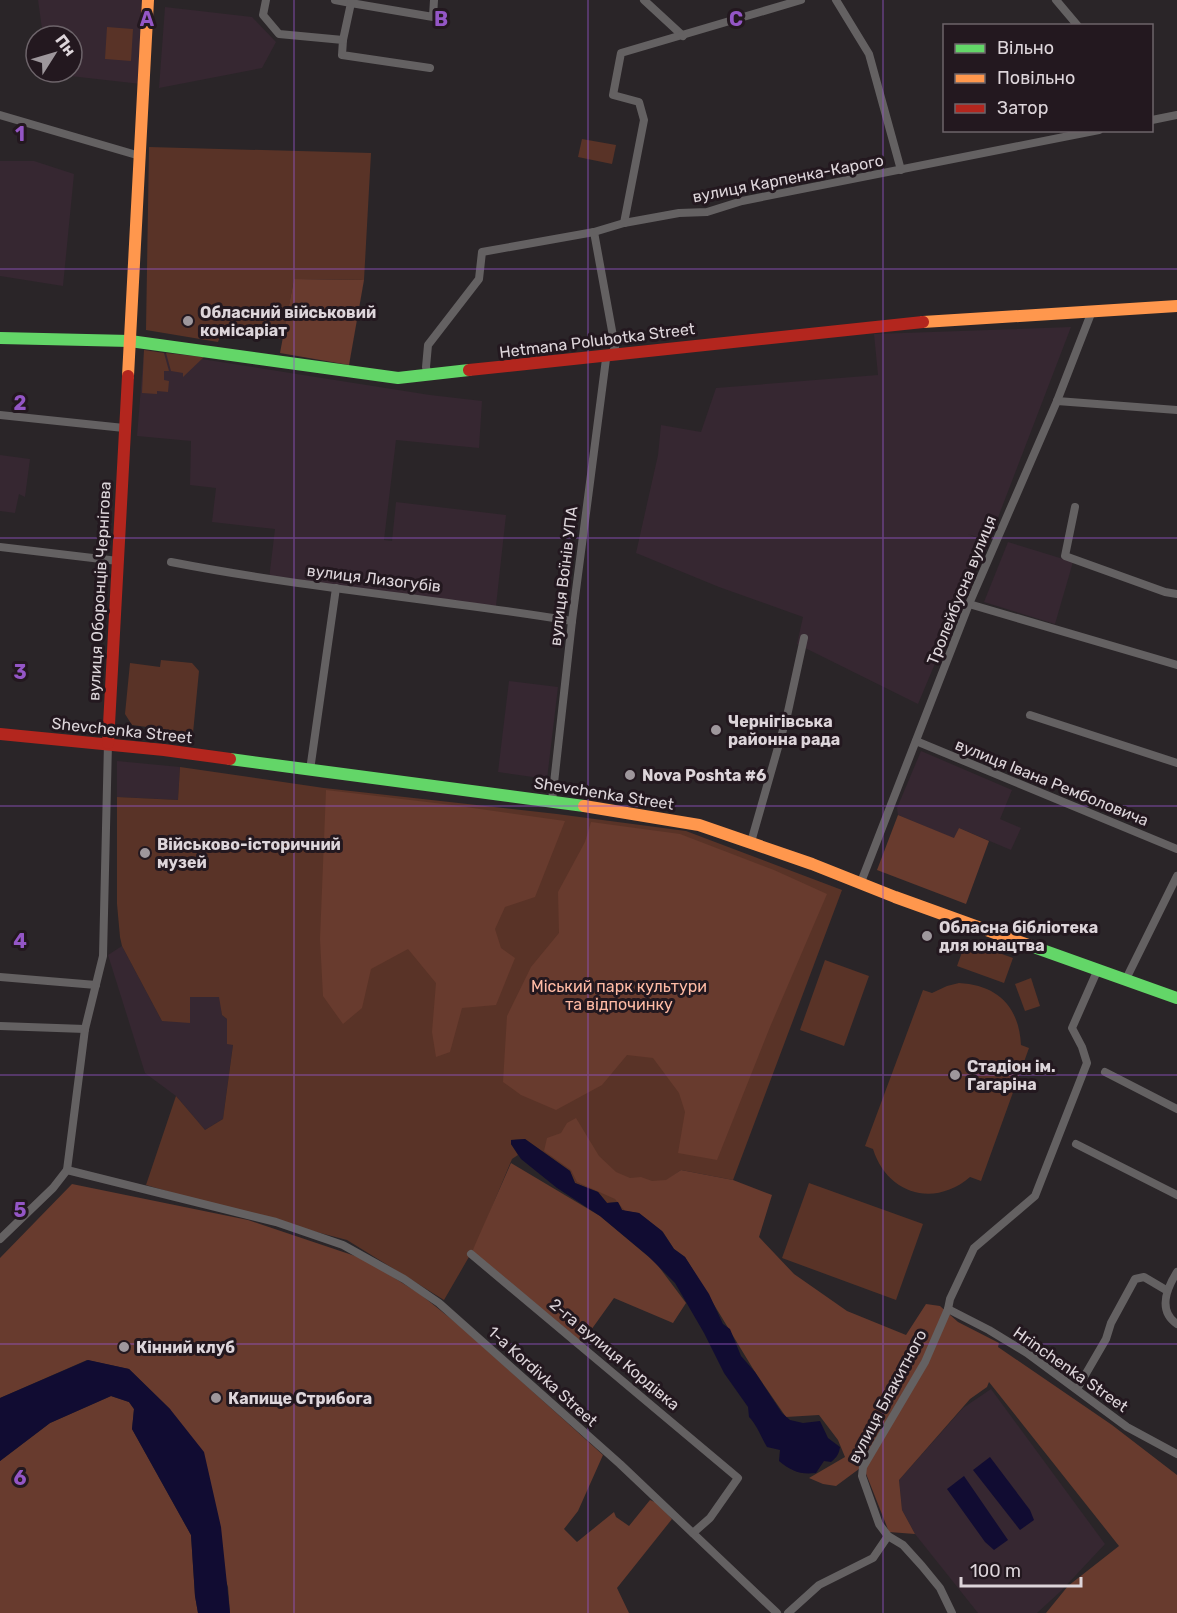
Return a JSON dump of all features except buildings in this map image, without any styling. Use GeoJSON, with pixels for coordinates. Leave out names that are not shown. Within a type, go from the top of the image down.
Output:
{"type":"FeatureCollection","features":[{"type":"Feature","properties":{"kind":"main road","name":"вулиця Оборонців Чернігова"},"geometry":{"type":"LineString","coordinates":[[108,743],[148,0]]}},
{"type":"Feature","properties":{"kind":"main road","name":"Hetmana Polubotka Street"},"geometry":{"type":"LineString","coordinates":[[0,338],[130,341],[398,378],[958,319],[1177,306]]}},
{"type":"Feature","properties":{"kind":"main road","name":"Hetmana Polubotka Street"},"geometry":{"type":"LineString","coordinates":[[0,332],[22,337]]}},
{"type":"Feature","properties":{"kind":"main road","name":"Shevchenka Street"},"geometry":{"type":"LineString","coordinates":[[0,734],[108,743],[552,801],[699,825],[1177,998]]}},
{"type":"Feature","properties":{"kind":"street"},"geometry":{"type":"LineString","coordinates":[[266,0],[263,15],[279,34],[343,40]]}},
{"type":"Feature","properties":{"kind":"street"},"geometry":{"type":"LineString","coordinates":[[335,0],[433,17],[434,0]]}},
{"type":"Feature","properties":{"kind":"street"},"geometry":{"type":"LineString","coordinates":[[644,0],[683,36]]}},
{"type":"Feature","properties":{"kind":"street"},"geometry":{"type":"LineString","coordinates":[[624,224],[644,120],[639,102],[613,94],[621,54],[801,0]]}},
{"type":"Feature","properties":{"kind":"street"},"geometry":{"type":"LineString","coordinates":[[836,0],[869,54],[901,170]]}},
{"type":"Feature","properties":{"kind":"street"},"geometry":{"type":"LineString","coordinates":[[1056,0],[1076,24]]}},
{"type":"Feature","properties":{"kind":"street"},"geometry":{"type":"LineString","coordinates":[[351,3],[342,55],[430,68]]}},
{"type":"Feature","properties":{"kind":"street"},"geometry":{"type":"LineString","coordinates":[[0,114],[140,156]]}},
{"type":"Feature","properties":{"kind":"street"},"geometry":{"type":"LineString","coordinates":[[1153,117],[1177,115]]}},
{"type":"Feature","properties":{"kind":"street","name":"вулиця Карпенка-Карого"},"geometry":{"type":"LineString","coordinates":[[428,376],[426,367],[428,345],[479,279],[482,252],[594,232],[679,213],[707,212],[742,201],[1089,132]]}},
{"type":"Feature","properties":{"kind":"street","name":"вулиця Воїнів УПА"},"geometry":{"type":"LineString","coordinates":[[552,801],[606,359],[615,347],[594,232]]}},
{"type":"Feature","properties":{"kind":"street","name":"Тролейбусна вулиця"},"geometry":{"type":"LineString","coordinates":[[861,882],[969,604],[1057,401],[1092,311]]}},
{"type":"Feature","properties":{"kind":"street"},"geometry":{"type":"LineString","coordinates":[[1057,401],[1177,410]]}},
{"type":"Feature","properties":{"kind":"street"},"geometry":{"type":"LineString","coordinates":[[0,415],[124,428]]}},
{"type":"Feature","properties":{"kind":"street"},"geometry":{"type":"LineString","coordinates":[[1075,507],[1065,556],[1177,594]]}},
{"type":"Feature","properties":{"kind":"street"},"geometry":{"type":"LineString","coordinates":[[0,547],[118,561]]}},
{"type":"Feature","properties":{"kind":"street","name":"вулиця Лизогубів"},"geometry":{"type":"LineString","coordinates":[[171,562],[248,577],[573,621]]}},
{"type":"Feature","properties":{"kind":"street"},"geometry":{"type":"LineString","coordinates":[[310,770],[336,588]]}},
{"type":"Feature","properties":{"kind":"street"},"geometry":{"type":"LineString","coordinates":[[969,604],[1177,665]]}},
{"type":"Feature","properties":{"kind":"street"},"geometry":{"type":"LineString","coordinates":[[751,842],[787,716],[804,638]]}},
{"type":"Feature","properties":{"kind":"street"},"geometry":{"type":"LineString","coordinates":[[1030,715],[1177,763]]}},
{"type":"Feature","properties":{"kind":"street","name":"вулиця Івана Ремболовича"},"geometry":{"type":"LineString","coordinates":[[916,741],[1177,849]]}},
{"type":"Feature","properties":{"kind":"street","name":"вулиця Оборонців Чернігова"},"geometry":{"type":"LineString","coordinates":[[67,1170],[85,1029],[103,956],[108,743]]}},
{"type":"Feature","properties":{"kind":"street"},"geometry":{"type":"LineString","coordinates":[[1126,979],[1177,876]]}},
{"type":"Feature","properties":{"kind":"street","name":"вулиця Блакитного"},"geometry":{"type":"LineString","coordinates":[[952,1613],[940,1588],[922,1566],[903,1545],[888,1536],[879,1524],[862,1476],[863,1467],[925,1362],[948,1309],[950,1299],[974,1248],[1035,1196],[1087,1063],[1072,1028],[1098,969]]}},
{"type":"Feature","properties":{"kind":"street"},"geometry":{"type":"LineString","coordinates":[[0,977],[96,985]]}},
{"type":"Feature","properties":{"kind":"street"},"geometry":{"type":"LineString","coordinates":[[0,1026],[85,1029]]}},
{"type":"Feature","properties":{"kind":"street"},"geometry":{"type":"LineString","coordinates":[[1105,1072],[1177,1109]]}},
{"type":"Feature","properties":{"kind":"street"},"geometry":{"type":"LineString","coordinates":[[1076,1144],[1177,1195]]}},
{"type":"Feature","properties":{"kind":"street"},"geometry":{"type":"LineString","coordinates":[[0,1239],[67,1170]]}},
{"type":"Feature","properties":{"kind":"street","name":"1-a Kordivka Street"},"geometry":{"type":"LineString","coordinates":[[67,1170],[253,1216],[343,1245],[404,1279],[439,1303],[620,1464],[777,1613]]}},
{"type":"Feature","properties":{"kind":"street","name":"2-га вулиця Кордівка"},"geometry":{"type":"LineString","coordinates":[[471,1254],[738,1478],[710,1518],[693,1533]]}},
{"type":"Feature","properties":{"kind":"street"},"geometry":{"type":"LineString","coordinates":[[1177,1272],[1166,1290],[1165,1305],[1172,1320],[1177,1324]]}},
{"type":"Feature","properties":{"kind":"street"},"geometry":{"type":"LineString","coordinates":[[1077,1389],[1106,1339],[1111,1323],[1135,1279],[1144,1277],[1166,1290]]}},
{"type":"Feature","properties":{"kind":"street","name":"Hrinchenka Street"},"geometry":{"type":"LineString","coordinates":[[948,1309],[1027,1353],[1127,1427],[1177,1454]]}},
{"type":"Feature","properties":{"kind":"street"},"geometry":{"type":"LineString","coordinates":[[788,1613],[819,1585],[873,1558],[888,1536]]}},
{"type":"Feature","properties":{"kind":"shaded area"},"geometry":{"type":"Polygon","coordinates":[[[38,0],[144,0],[141,84],[84,78],[84,24],[41,24],[38,0]]]}},
{"type":"Feature","properties":{"kind":"shaded area"},"geometry":{"type":"Polygon","coordinates":[[[165,7],[252,17],[276,42],[262,68],[159,88],[165,7]]]}},
{"type":"Feature","properties":{"kind":"shaded area"},"geometry":{"type":"Polygon","coordinates":[[[0,161],[34,161],[74,174],[63,286],[0,276],[0,161]]]}},
{"type":"Feature","properties":{"kind":"shaded area"},"geometry":{"type":"Polygon","coordinates":[[[1071,327],[989,541],[968,534],[986,542],[918,704],[797,644],[803,617],[719,587],[636,553],[658,455],[661,425],[701,432],[716,388],[878,375],[874,334],[1071,327]]]}},
{"type":"Feature","properties":{"kind":"shaded area"},"geometry":{"type":"Polygon","coordinates":[[[144,350],[430,395],[482,401],[479,448],[396,440],[384,540],[392,541],[396,502],[506,515],[496,606],[269,579],[275,529],[212,522],[216,488],[190,485],[191,441],[137,436],[144,350]]]}},
{"type":"Feature","properties":{"kind":"shaded area"},"geometry":{"type":"Polygon","coordinates":[[[0,455],[30,459],[25,497],[19,494],[15,513],[0,511],[0,455]]]}},
{"type":"Feature","properties":{"kind":"shaded area"},"geometry":{"type":"Polygon","coordinates":[[[1008,542],[1073,562],[1055,624],[984,602],[1008,542]]]}},
{"type":"Feature","properties":{"kind":"shaded area"},"geometry":{"type":"Polygon","coordinates":[[[509,681],[558,687],[547,779],[498,772],[509,681]]]}},
{"type":"Feature","properties":{"kind":"shaded area"},"geometry":{"type":"Polygon","coordinates":[[[921,751],[1012,790],[1000,819],[1021,828],[1011,850],[959,828],[955,839],[898,815],[897,808],[921,751]]]}},
{"type":"Feature","properties":{"kind":"shaded area"},"geometry":{"type":"Polygon","coordinates":[[[117,761],[180,767],[178,800],[117,797],[117,761]]]}},
{"type":"Feature","properties":{"kind":"shaded area"},"geometry":{"type":"Polygon","coordinates":[[[122,946],[162,1021],[190,997],[220,997],[222,1015],[227,1019],[227,1043],[233,1045],[223,1119],[205,1130],[176,1096],[145,1073],[108,955],[122,946]]]}},
{"type":"Feature","properties":{"kind":"shaded area"},"geometry":{"type":"Polygon","coordinates":[[[525,1139],[570,1171],[575,1183],[598,1192],[607,1203],[618,1202],[622,1210],[639,1213],[662,1231],[674,1249],[685,1257],[709,1294],[723,1324],[730,1329],[741,1356],[755,1372],[782,1413],[790,1420],[803,1423],[820,1421],[828,1438],[840,1447],[838,1454],[831,1462],[824,1461],[816,1473],[805,1473],[796,1472],[779,1461],[780,1450],[767,1447],[749,1417],[748,1407],[724,1373],[675,1283],[648,1256],[600,1216],[557,1188],[521,1159],[511,1144],[511,1140],[525,1139]]]}},
{"type":"Feature","properties":{"kind":"shaded area"},"geometry":{"type":"Polygon","coordinates":[[[88,1360],[129,1369],[170,1409],[204,1452],[221,1527],[230,1613],[198,1613],[191,1535],[132,1429],[134,1409],[129,1402],[111,1396],[50,1423],[0,1461],[0,1398],[88,1360]]]}},
{"type":"Feature","properties":{"kind":"shaded area"},"geometry":{"type":"Polygon","coordinates":[[[991,1389],[1105,1544],[1037,1613],[978,1613],[915,1534],[902,1510],[899,1480],[963,1408],[991,1389]]]}},
{"type":"Feature","properties":{"kind":"shaded area"},"geometry":{"type":"Polygon","coordinates":[[[990,1457],[1030,1510],[1034,1520],[1020,1530],[973,1470],[990,1457]]]}},
{"type":"Feature","properties":{"kind":"shaded area"},"geometry":{"type":"Polygon","coordinates":[[[964,1476],[1008,1540],[994,1550],[985,1542],[947,1489],[964,1476]]]}},
{"type":"Feature","properties":{"kind":"green space"},"geometry":{"type":"Polygon","coordinates":[[[107,27],[133,29],[131,61],[105,59],[107,27]]]}},
{"type":"Feature","properties":{"kind":"green space"},"geometry":{"type":"Polygon","coordinates":[[[582,139],[616,145],[612,164],[578,157],[582,139]]]}},
{"type":"Feature","properties":{"kind":"green space"},"geometry":{"type":"Polygon","coordinates":[[[149,147],[371,153],[364,280],[294,279],[283,339],[222,331],[218,342],[146,330],[149,147]]]}},
{"type":"Feature","properties":{"kind":"green space"},"geometry":{"type":"Polygon","coordinates":[[[294,279],[364,280],[349,365],[280,353],[294,279]]]}},
{"type":"Feature","properties":{"kind":"green space"},"geometry":{"type":"Polygon","coordinates":[[[144,350],[164,353],[169,371],[164,371],[164,380],[169,381],[168,392],[142,393],[144,350]]]}},
{"type":"Feature","properties":{"kind":"green space"},"geometry":{"type":"Polygon","coordinates":[[[166,353],[204,357],[183,377],[183,373],[171,371],[166,353]]]}},
{"type":"Feature","properties":{"kind":"green space"},"geometry":{"type":"Polygon","coordinates":[[[161,660],[192,663],[199,671],[193,733],[132,725],[125,714],[130,663],[160,667],[161,660]]]}},
{"type":"Feature","properties":{"kind":"green space","name":"Міський парк культури та відпочинку"},"geometry":{"type":"Polygon","coordinates":[[[180,767],[324,788],[686,831],[842,890],[733,1180],[681,1170],[625,1211],[618,1202],[607,1203],[598,1192],[575,1183],[570,1171],[525,1139],[511,1140],[518,1155],[512,1159],[477,1243],[444,1300],[347,1240],[146,1185],[176,1096],[205,1130],[223,1119],[233,1045],[227,1044],[227,1019],[222,1015],[219,997],[190,997],[190,1023],[162,1021],[122,946],[120,937],[117,904],[117,797],[178,800],[180,767]]]}},
{"type":"Feature","properties":{"kind":"green space"},"geometry":{"type":"Polygon","coordinates":[[[326,790],[565,821],[535,897],[505,907],[495,929],[501,948],[515,958],[496,1005],[462,1008],[450,1052],[436,1057],[432,1032],[436,983],[408,949],[371,969],[362,1008],[343,1024],[323,996],[320,939],[326,790]]]}},
{"type":"Feature","properties":{"kind":"green space"},"geometry":{"type":"Polygon","coordinates":[[[898,815],[954,838],[959,828],[989,841],[966,904],[877,870],[898,815]]]}},
{"type":"Feature","properties":{"kind":"green space"},"geometry":{"type":"Polygon","coordinates":[[[591,822],[680,834],[774,870],[827,894],[770,1027],[717,1160],[678,1153],[685,1112],[679,1093],[653,1058],[627,1055],[602,1085],[556,1110],[521,1095],[503,1082],[507,1016],[531,967],[559,933],[558,892],[585,842],[591,822]]]}},
{"type":"Feature","properties":{"kind":"green space"},"geometry":{"type":"Polygon","coordinates":[[[966,941],[1013,958],[1004,983],[957,966],[966,941]]]}},
{"type":"Feature","properties":{"kind":"green space"},"geometry":{"type":"Polygon","coordinates":[[[825,960],[869,976],[844,1046],[800,1030],[825,960]]]}},
{"type":"Feature","properties":{"kind":"green space"},"geometry":{"type":"Polygon","coordinates":[[[1031,978],[1040,1006],[1025,1011],[1015,984],[1031,978]]]}},
{"type":"Feature","properties":{"kind":"green space","name":"Стадіон ім. Гагаріна"},"geometry":{"type":"Polygon","coordinates":[[[959,983],[984,988],[1004,1000],[1016,1019],[1021,1045],[1029,1048],[981,1181],[970,1177],[956,1187],[942,1192],[927,1194],[913,1192],[900,1186],[889,1177],[873,1149],[865,1146],[923,990],[932,993],[959,983]]]}},
{"type":"Feature","properties":{"kind":"green space"},"geometry":{"type":"Polygon","coordinates":[[[576,1118],[599,1156],[616,1172],[630,1178],[666,1180],[681,1170],[733,1180],[772,1195],[759,1237],[794,1274],[847,1311],[906,1335],[926,1304],[940,1306],[958,1322],[999,1343],[998,1347],[1112,1425],[1177,1475],[1177,1613],[1046,1613],[1068,1586],[1119,1546],[989,1382],[987,1387],[970,1399],[899,1480],[902,1510],[915,1534],[889,1532],[863,1466],[836,1486],[809,1478],[845,1457],[838,1440],[819,1415],[786,1417],[755,1372],[685,1257],[674,1249],[663,1232],[639,1213],[625,1211],[615,1199],[577,1182],[571,1170],[544,1151],[547,1138],[561,1133],[567,1123],[576,1118]]]}},
{"type":"Feature","properties":{"kind":"green space"},"geometry":{"type":"Polygon","coordinates":[[[511,1163],[600,1216],[656,1263],[686,1303],[673,1323],[614,1298],[581,1344],[471,1254],[511,1163]]]}},
{"type":"Feature","properties":{"kind":"green space"},"geometry":{"type":"Polygon","coordinates":[[[809,1183],[923,1224],[896,1300],[782,1258],[809,1183]]]}},
{"type":"Feature","properties":{"kind":"green space"},"geometry":{"type":"Polygon","coordinates":[[[72,1184],[248,1220],[364,1259],[420,1294],[460,1326],[603,1455],[578,1511],[564,1529],[577,1542],[614,1512],[616,1517],[629,1526],[650,1500],[657,1503],[672,1519],[617,1588],[629,1613],[230,1613],[228,1587],[170,1409],[129,1369],[87,1360],[0,1398],[0,1258],[72,1184]]]}},
{"type":"Feature","properties":{"kind":"green space"},"geometry":{"type":"Polygon","coordinates":[[[111,1396],[129,1402],[134,1409],[132,1429],[191,1535],[198,1613],[0,1613],[0,1461],[50,1423],[111,1396]]]}},
{"type":"Feature","properties":{"kind":"traffic: fast"},"geometry":{"type":"LineString","coordinates":[[0,338],[130,341],[398,378],[469,370]]}},
{"type":"Feature","properties":{"kind":"traffic: fast"},"geometry":{"type":"LineString","coordinates":[[230,759],[584,806]]}},
{"type":"Feature","properties":{"kind":"traffic: fast"},"geometry":{"type":"LineString","coordinates":[[1031,946],[1177,998]]}},
{"type":"Feature","properties":{"kind":"traffic: slow"},"geometry":{"type":"LineString","coordinates":[[128,376],[148,0]]}},
{"type":"Feature","properties":{"kind":"traffic: slow"},"geometry":{"type":"LineString","coordinates":[[923,322],[1177,306]]}},
{"type":"Feature","properties":{"kind":"traffic: slow"},"geometry":{"type":"LineString","coordinates":[[584,806],[699,825],[812,864],[895,897],[1031,946]]}},
{"type":"Feature","properties":{"kind":"traffic: jam"},"geometry":{"type":"LineString","coordinates":[[469,370],[923,322]]}},
{"type":"Feature","properties":{"kind":"traffic: jam"},"geometry":{"type":"LineString","coordinates":[[108,743],[128,376]]}},
{"type":"Feature","properties":{"kind":"traffic: jam"},"geometry":{"type":"LineString","coordinates":[[0,734],[164,750],[230,759]]}},
{"type":"Feature","properties":{"kind":"place","name":"Обласний військовий комісаріат"},"geometry":{"type":"Point","coordinates":[188,321]}},
{"type":"Feature","properties":{"kind":"place","name":"Чернігівська районна рада"},"geometry":{"type":"Point","coordinates":[716,730]}},
{"type":"Feature","properties":{"kind":"place","name":"Nova Poshta #6"},"geometry":{"type":"Point","coordinates":[630,775]}},
{"type":"Feature","properties":{"kind":"place","name":"Військово-історичний музей"},"geometry":{"type":"Point","coordinates":[145,853]}},
{"type":"Feature","properties":{"kind":"place","name":"Обласна бібліотека для юнацтва"},"geometry":{"type":"Point","coordinates":[927,936]}},
{"type":"Feature","properties":{"kind":"place","name":"Стадіон ім. Гагаріна"},"geometry":{"type":"Point","coordinates":[955,1075]}},
{"type":"Feature","properties":{"kind":"place","name":"Кінний клуб"},"geometry":{"type":"Point","coordinates":[124,1347]}},
{"type":"Feature","properties":{"kind":"place","name":"Капище Стрибога"},"geometry":{"type":"Point","coordinates":[216,1398]}}]}
